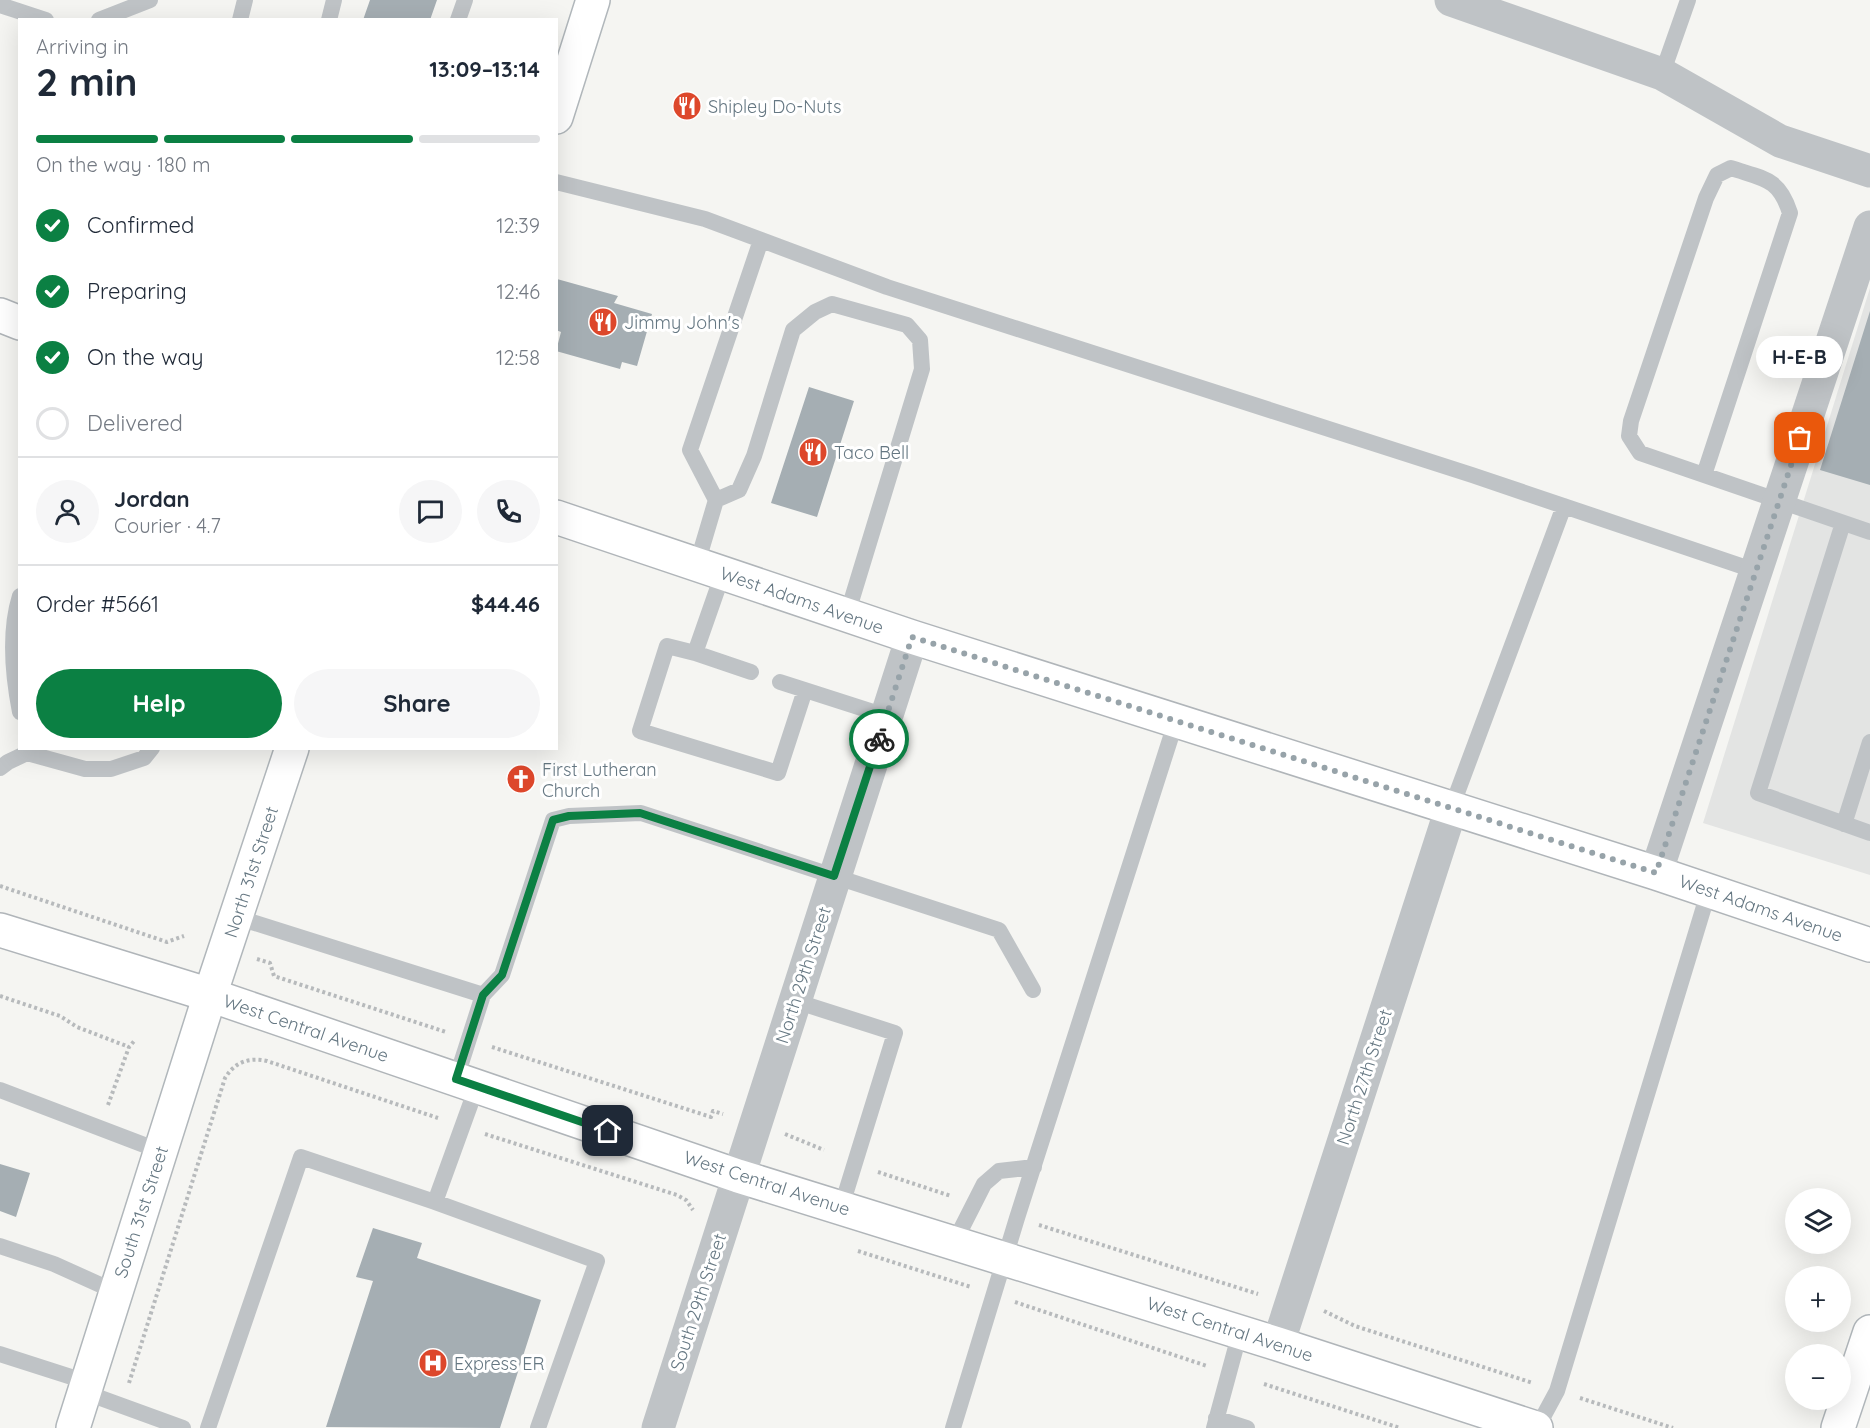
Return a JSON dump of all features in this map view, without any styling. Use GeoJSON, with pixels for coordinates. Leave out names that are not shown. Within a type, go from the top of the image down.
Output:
{"type":"FeatureCollection","features":[{"type":"Feature","properties":{"kind":"main road"},"geometry":{"type":"LineString","coordinates":[[558,111],[593,0]]}},
{"type":"Feature","properties":{"kind":"main road"},"geometry":{"type":"LineString","coordinates":[[0,315],[18,322]]}},
{"type":"Feature","properties":{"kind":"main road","name":"West Adams Avenue"},"geometry":{"type":"LineString","coordinates":[[558,518],[912,637],[1656,873],[1870,945]]}},
{"type":"Feature","properties":{"kind":"main road","name":"North 31st Street"},"geometry":{"type":"LineString","coordinates":[[210,995],[291,750]]}},
{"type":"Feature","properties":{"kind":"main road","name":"West Central Avenue"},"geometry":{"type":"LineString","coordinates":[[0,930],[210,995],[738,1176],[1278,1344],[1536,1428]]}},
{"type":"Feature","properties":{"kind":"main road","name":"South 31st Street"},"geometry":{"type":"LineString","coordinates":[[73,1428],[210,995]]}},
{"type":"Feature","properties":{"kind":"main road"},"geometry":{"type":"LineString","coordinates":[[1838,1428],[1870,1332]]}},
{"type":"Feature","properties":{"kind":"street"},"geometry":{"type":"LineString","coordinates":[[1460,1],[1662,74],[1780,141],[1870,171]]}},
{"type":"Feature","properties":{"kind":"street"},"geometry":{"type":"LineString","coordinates":[[1656,873],[1870,227]]}},
{"type":"Feature","properties":{"kind":"street","name":"North 29th Street"},"geometry":{"type":"LineString","coordinates":[[738,1176],[912,637]]}},
{"type":"Feature","properties":{"kind":"street","name":"North 27th Street"},"geometry":{"type":"LineString","coordinates":[[1278,1344],[1451,809]]}},
{"type":"Feature","properties":{"kind":"street","name":"South 29th Street"},"geometry":{"type":"LineString","coordinates":[[658,1428],[738,1176]]}},
{"type":"Feature","properties":{"kind":"lane"},"geometry":{"type":"LineString","coordinates":[[104,18],[150,0]]}},
{"type":"Feature","properties":{"kind":"lane"},"geometry":{"type":"LineString","coordinates":[[240,18],[245,0]]}},
{"type":"Feature","properties":{"kind":"lane"},"geometry":{"type":"LineString","coordinates":[[330,18],[334,0]]}},
{"type":"Feature","properties":{"kind":"lane"},"geometry":{"type":"LineString","coordinates":[[459,18],[465,0]]}},
{"type":"Feature","properties":{"kind":"lane"},"geometry":{"type":"LineString","coordinates":[[1662,74],[1688,0]]}},
{"type":"Feature","properties":{"kind":"lane"},"geometry":{"type":"LineString","coordinates":[[0,5],[40,18]]}},
{"type":"Feature","properties":{"kind":"lane"},"geometry":{"type":"LineString","coordinates":[[1704,475],[1790,213],[1785,195],[1771,182],[1731,168],[1717,175],[1706,198],[1631,421],[1629,436],[1640,453],[1843,523],[1870,532]]}},
{"type":"Feature","properties":{"kind":"lane"},"geometry":{"type":"LineString","coordinates":[[558,182],[705,219],[887,287],[1473,475],[1756,571]]}},
{"type":"Feature","properties":{"kind":"lane"},"geometry":{"type":"LineString","coordinates":[[695,653],[710,569],[716,500],[690,450],[761,240]]}},
{"type":"Feature","properties":{"kind":"lane"},"geometry":{"type":"LineString","coordinates":[[716,500],[739,490],[754,456],[793,330],[815,312],[832,304],[907,325],[920,340],[922,369],[847,615]]}},
{"type":"Feature","properties":{"kind":"lane"},"geometry":{"type":"LineString","coordinates":[[1451,809],[1564,506]]}},
{"type":"Feature","properties":{"kind":"lane"},"geometry":{"type":"LineString","coordinates":[[1843,523],[1758,793],[1870,833]]}},
{"type":"Feature","properties":{"kind":"lane"},"geometry":{"type":"LineString","coordinates":[[18,602],[13,676],[18,702]]}},
{"type":"Feature","properties":{"kind":"lane"},"geometry":{"type":"LineString","coordinates":[[750,672],[667,646],[640,731],[778,773],[805,690]]}},
{"type":"Feature","properties":{"kind":"lane"},"geometry":{"type":"LineString","coordinates":[[780,682],[886,716]]}},
{"type":"Feature","properties":{"kind":"lane"},"geometry":{"type":"LineString","coordinates":[[953,1428],[1176,721]]}},
{"type":"Feature","properties":{"kind":"lane"},"geometry":{"type":"LineString","coordinates":[[1844,824],[1870,741]]}},
{"type":"Feature","properties":{"kind":"lane"},"geometry":{"type":"LineString","coordinates":[[0,768],[26,751],[85,769],[111,769],[144,758],[150,750]]}},
{"type":"Feature","properties":{"kind":"lane"},"geometry":{"type":"LineString","coordinates":[[435,1202],[466,1083],[483,995],[502,975],[553,820],[569,816],[640,813],[999,930],[1033,990]]}},
{"type":"Feature","properties":{"kind":"lane"},"geometry":{"type":"LineString","coordinates":[[1536,1428],[1557,1391],[1709,891]]}},
{"type":"Feature","properties":{"kind":"lane"},"geometry":{"type":"LineString","coordinates":[[236,917],[483,995]]}},
{"type":"Feature","properties":{"kind":"lane"},"geometry":{"type":"LineString","coordinates":[[795,1001],[895,1033],[841,1208]]}},
{"type":"Feature","properties":{"kind":"lane"},"geometry":{"type":"LineString","coordinates":[[1,1090],[160,1151]]}},
{"type":"Feature","properties":{"kind":"lane"},"geometry":{"type":"LineString","coordinates":[[208,1428],[301,1157],[435,1202],[597,1261],[538,1428]]}},
{"type":"Feature","properties":{"kind":"lane"},"geometry":{"type":"LineString","coordinates":[[954,1243],[984,1184],[999,1171],[1034,1167]]}},
{"type":"Feature","properties":{"kind":"lane"},"geometry":{"type":"LineString","coordinates":[[0,1246],[54,1264],[116,1292]]}},
{"type":"Feature","properties":{"kind":"lane"},"geometry":{"type":"LineString","coordinates":[[1240,1332],[1215,1423],[1247,1428]]}},
{"type":"Feature","properties":{"kind":"lane"},"geometry":{"type":"LineString","coordinates":[[0,1354],[183,1428]]}},
{"type":"Feature","properties":{"kind":"path"},"geometry":{"type":"LineString","coordinates":[[0,886],[167,942],[184,936]]}},
{"type":"Feature","properties":{"kind":"path"},"geometry":{"type":"LineString","coordinates":[[256,958],[270,963],[274,976],[454,1034]]}},
{"type":"Feature","properties":{"kind":"path"},"geometry":{"type":"LineString","coordinates":[[0,996],[60,1016],[77,1027],[129,1047]]}},
{"type":"Feature","properties":{"kind":"path"},"geometry":{"type":"LineString","coordinates":[[108,1107],[129,1047],[135,1040]]}},
{"type":"Feature","properties":{"kind":"path"},"geometry":{"type":"LineString","coordinates":[[488,1046],[711,1117],[713,1111],[723,1114]]}},
{"type":"Feature","properties":{"kind":"path"},"geometry":{"type":"LineString","coordinates":[[784,1134],[824,1150]]}},
{"type":"Feature","properties":{"kind":"path"},"geometry":{"type":"LineString","coordinates":[[792,1145],[796,1138]]}},
{"type":"Feature","properties":{"kind":"path"},"geometry":{"type":"LineString","coordinates":[[875,1171],[952,1197]]}},
{"type":"Feature","properties":{"kind":"path"},"geometry":{"type":"LineString","coordinates":[[1032,1223],[1258,1294]]}},
{"type":"Feature","properties":{"kind":"path"},"geometry":{"type":"LineString","coordinates":[[855,1250],[977,1290]]}},
{"type":"Feature","properties":{"kind":"path"},"geometry":{"type":"LineString","coordinates":[[1006,1299],[1208,1366]]}},
{"type":"Feature","properties":{"kind":"path"},"geometry":{"type":"LineString","coordinates":[[1324,1311],[1355,1326],[1673,1428]]}},
{"type":"Feature","properties":{"kind":"path"},"geometry":{"type":"LineString","coordinates":[[1264,1384],[1400,1428]]}},
{"type":"Feature","properties":{"kind":"shaded area"},"geometry":{"type":"Polygon","coordinates":[[[1870,288],[1870,875],[1703,823],[1870,288]]]}},
{"type":"Feature","properties":{"kind":"building"},"geometry":{"type":"Polygon","coordinates":[[[370,0],[437,0],[431,18],[364,18],[370,0]]]}},
{"type":"Feature","properties":{"kind":"building","name":"Jimmy John's"},"geometry":{"type":"Polygon","coordinates":[[[558,279],[618,296],[614,303],[652,314],[637,366],[622,362],[620,369],[558,352],[561,332],[558,331],[558,279]]]}},
{"type":"Feature","properties":{"kind":"building"},"geometry":{"type":"Polygon","coordinates":[[[1870,311],[1870,485],[1820,470],[1870,311]]]}},
{"type":"Feature","properties":{"kind":"building","name":"Taco Bell"},"geometry":{"type":"Polygon","coordinates":[[[809,387],[854,401],[817,517],[771,503],[809,387]]]}},
{"type":"Feature","properties":{"kind":"building"},"geometry":{"type":"Polygon","coordinates":[[[0,1164],[30,1173],[16,1217],[0,1211],[0,1164]]]}},
{"type":"Feature","properties":{"kind":"building","name":"Express ER"},"geometry":{"type":"Polygon","coordinates":[[[373,1228],[422,1243],[417,1258],[541,1300],[500,1428],[326,1427],[373,1281],[356,1277],[373,1228]]]}},
{"type":"Feature","properties":{"kind":"way so far"},"geometry":{"type":"LineString","coordinates":[[879,739],[912,637],[1656,873],[1800,438]]}},
{"type":"Feature","properties":{"kind":"place","name":"Shipley Do-Nuts"},"geometry":{"type":"Point","coordinates":[687,106]}},
{"type":"Feature","properties":{"kind":"place","name":"Jimmy John's"},"geometry":{"type":"Point","coordinates":[603,322]}},
{"type":"Feature","properties":{"kind":"place","name":"H-E-B"},"geometry":{"type":"Point","coordinates":[1800,438]}},
{"type":"Feature","properties":{"kind":"place","name":"Taco Bell"},"geometry":{"type":"Point","coordinates":[813,452]}},
{"type":"Feature","properties":{"kind":"place","name":"First Lutheran Church"},"geometry":{"type":"Point","coordinates":[521,779]}},
{"type":"Feature","properties":{"kind":"place","name":"Express ER"},"geometry":{"type":"Point","coordinates":[433,1363]}},
{"type":"Feature","properties":{"kind":"route"},"geometry":{"type":"LineString","coordinates":[[608,1131],[456,1079],[483,995],[502,975],[553,820],[569,816],[605,813],[640,813],[834,876],[879,739]]}}]}
